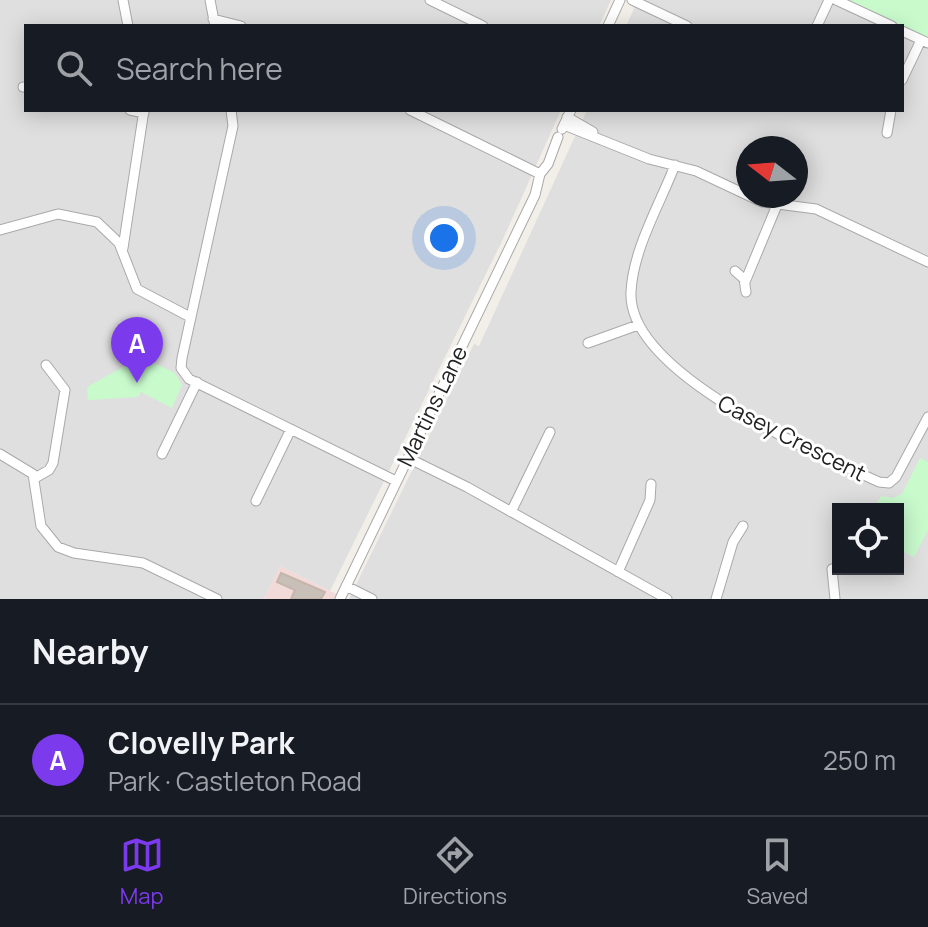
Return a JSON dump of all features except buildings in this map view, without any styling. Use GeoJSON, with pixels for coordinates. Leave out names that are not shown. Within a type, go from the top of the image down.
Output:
{"type":"FeatureCollection","features":[{"type":"Feature","properties":{"kind":"street"},"geometry":{"type":"LineString","coordinates":[[123,0],[128,24]]}},
{"type":"Feature","properties":{"kind":"street"},"geometry":{"type":"LineString","coordinates":[[210,0],[214,22]]}},
{"type":"Feature","properties":{"kind":"street"},"geometry":{"type":"LineString","coordinates":[[430,0],[479,24]]}},
{"type":"Feature","properties":{"kind":"street"},"geometry":{"type":"LineString","coordinates":[[609,24],[620,0]]}},
{"type":"Feature","properties":{"kind":"street"},"geometry":{"type":"LineString","coordinates":[[632,0],[683,24]]}},
{"type":"Feature","properties":{"kind":"street"},"geometry":{"type":"LineString","coordinates":[[818,24],[829,0]]}},
{"type":"Feature","properties":{"kind":"street"},"geometry":{"type":"LineString","coordinates":[[836,0],[888,24]]}},
{"type":"Feature","properties":{"kind":"street"},"geometry":{"type":"LineString","coordinates":[[904,32],[925,41],[904,77]]}},
{"type":"Feature","properties":{"kind":"street"},"geometry":{"type":"LineString","coordinates":[[122,251],[126,210],[144,112]]}},
{"type":"Feature","properties":{"kind":"street"},"geometry":{"type":"LineString","coordinates":[[231,112],[233,126],[181,368],[185,376],[396,481]]}},
{"type":"Feature","properties":{"kind":"street"},"geometry":{"type":"LineString","coordinates":[[414,112],[538,173]]}},
{"type":"Feature","properties":{"kind":"street"},"geometry":{"type":"LineString","coordinates":[[887,133],[891,112]]}},
{"type":"Feature","properties":{"kind":"street"},"geometry":{"type":"LineString","coordinates":[[567,117],[602,138],[736,189]]}},
{"type":"Feature","properties":{"kind":"street","name":"Martins Lane"},"geometry":{"type":"LineString","coordinates":[[340,599],[538,188],[538,173],[548,164],[567,117]]}},
{"type":"Feature","properties":{"kind":"street"},"geometry":{"type":"LineString","coordinates":[[588,343],[638,325],[631,302],[632,280],[672,164]]}},
{"type":"Feature","properties":{"kind":"street"},"geometry":{"type":"LineString","coordinates":[[735,271],[746,287],[776,208]]}},
{"type":"Feature","properties":{"kind":"street"},"geometry":{"type":"LineString","coordinates":[[806,208],[816,209],[928,262]]}},
{"type":"Feature","properties":{"kind":"street"},"geometry":{"type":"LineString","coordinates":[[114,237],[126,210]]}},
{"type":"Feature","properties":{"kind":"street"},"geometry":{"type":"LineString","coordinates":[[0,230],[66,213],[97,222],[114,237],[137,289],[190,317]]}},
{"type":"Feature","properties":{"kind":"street","name":"Casey Crescent"},"geometry":{"type":"LineString","coordinates":[[638,325],[653,345],[716,401],[879,482],[889,483],[896,477],[928,417]]}},
{"type":"Feature","properties":{"kind":"street"},"geometry":{"type":"LineString","coordinates":[[35,478],[49,470],[53,463],[65,398],[63,386],[46,365]]}},
{"type":"Feature","properties":{"kind":"street"},"geometry":{"type":"LineString","coordinates":[[162,454],[197,382]]}},
{"type":"Feature","properties":{"kind":"street"},"geometry":{"type":"LineString","coordinates":[[256,501],[291,429]]}},
{"type":"Feature","properties":{"kind":"street"},"geometry":{"type":"LineString","coordinates":[[511,512],[550,432]]}},
{"type":"Feature","properties":{"kind":"street"},"geometry":{"type":"LineString","coordinates":[[0,454],[35,478],[41,526],[58,547],[74,553],[143,563],[217,599]]}},
{"type":"Feature","properties":{"kind":"street"},"geometry":{"type":"LineString","coordinates":[[408,458],[618,572],[640,590],[664,598]]}},
{"type":"Feature","properties":{"kind":"street"},"geometry":{"type":"LineString","coordinates":[[618,572],[650,500],[651,484]]}},
{"type":"Feature","properties":{"kind":"street"},"geometry":{"type":"LineString","coordinates":[[716,599],[733,542],[743,526]]}},
{"type":"Feature","properties":{"kind":"street"},"geometry":{"type":"LineString","coordinates":[[833,575],[835,599]]}},
{"type":"Feature","properties":{"kind":"street"},"geometry":{"type":"LineString","coordinates":[[346,586],[372,599]]}},
{"type":"Feature","properties":{"kind":"shaded area"},"geometry":{"type":"Polygon","coordinates":[[[0,0],[611,0],[600,24],[24,24],[24,112],[560,112],[503,239],[330,591],[280,566],[264,599],[0,599],[0,0]]]}},
{"type":"Feature","properties":{"kind":"shaded area"},"geometry":{"type":"Polygon","coordinates":[[[638,0],[849,0],[899,24],[627,24],[638,0]]]}},
{"type":"Feature","properties":{"kind":"shaded area"},"geometry":{"type":"Polygon","coordinates":[[[904,26],[928,38],[928,599],[349,599],[474,344],[479,346],[586,112],[904,112],[904,26]]]}},
{"type":"Feature","properties":{"kind":"shaded area"},"geometry":{"type":"Polygon","coordinates":[[[280,566],[336,594],[334,599],[264,599],[280,566]]]}},
{"type":"Feature","properties":{"kind":"green space"},"geometry":{"type":"Polygon","coordinates":[[[849,0],[928,0],[928,38],[849,0]]]}},
{"type":"Feature","properties":{"kind":"green space"},"geometry":{"type":"Polygon","coordinates":[[[141,357],[175,373],[182,385],[172,408],[141,392],[138,397],[88,400],[87,387],[141,357]]]}},
{"type":"Feature","properties":{"kind":"green space"},"geometry":{"type":"Polygon","coordinates":[[[920,458],[928,462],[928,530],[914,557],[904,552],[904,503],[877,503],[881,496],[893,498],[902,494],[920,458]]]}},
{"type":"Feature","properties":{"kind":"place","name":"Clovelly Park"},"geometry":{"type":"Point","coordinates":[137,383]}}]}
